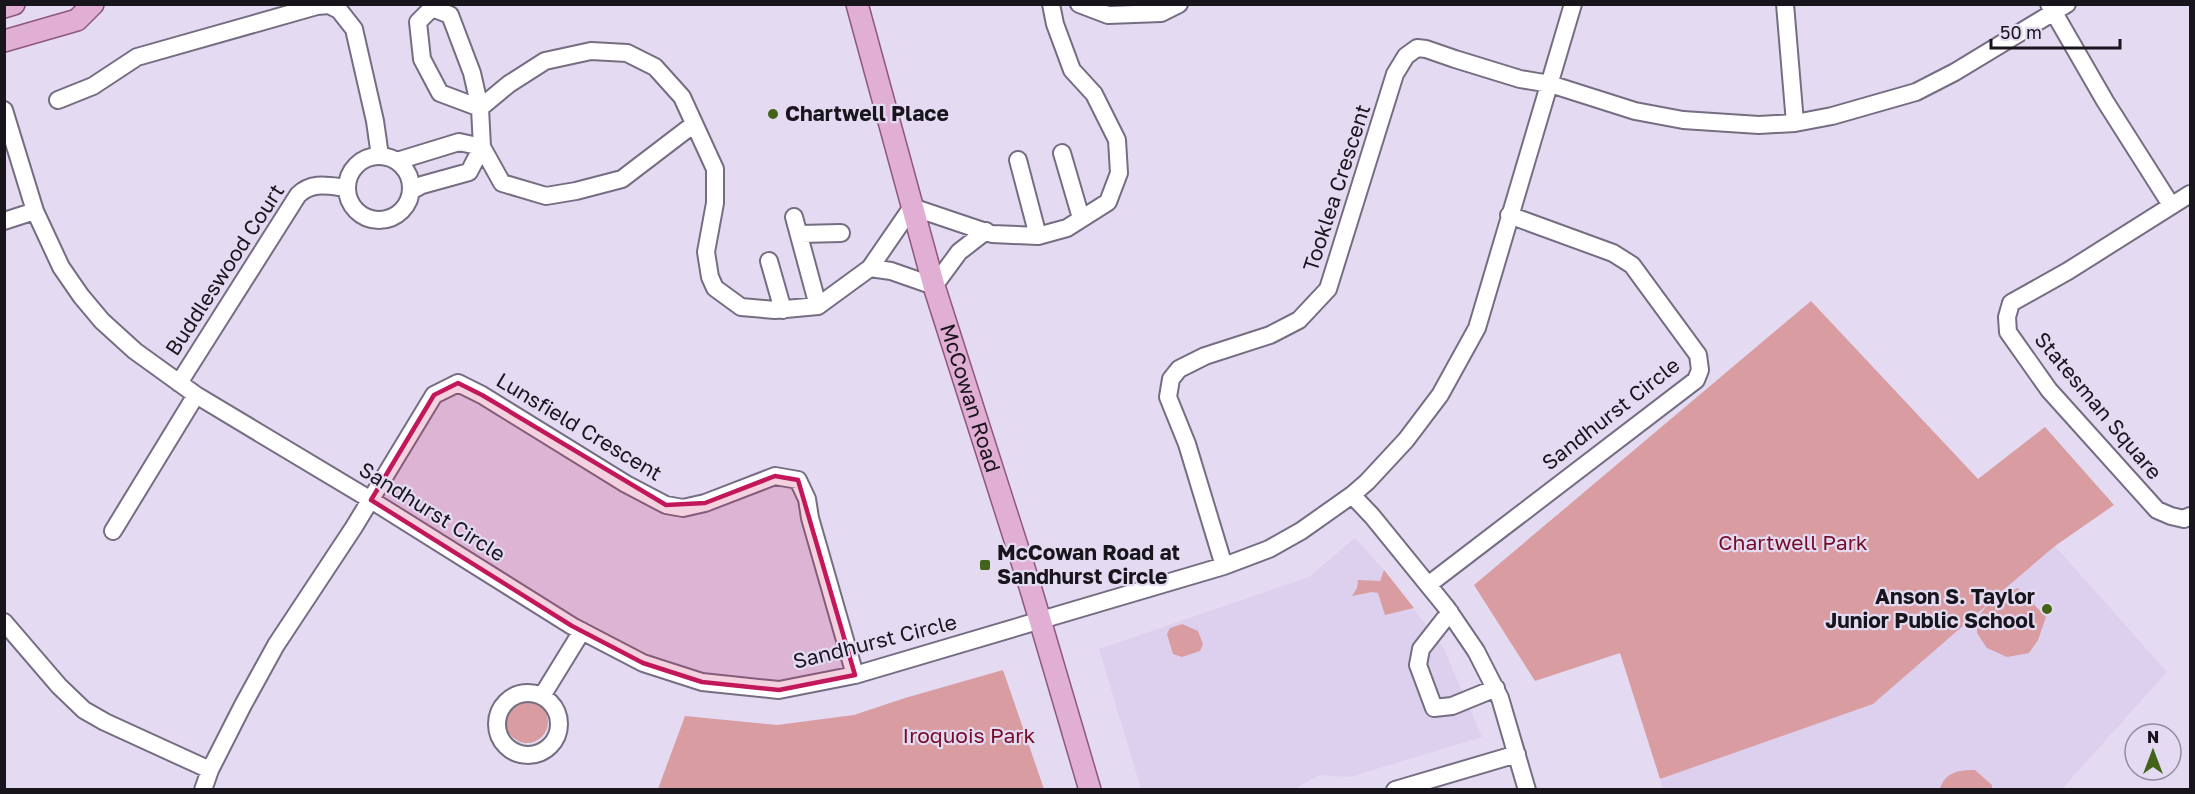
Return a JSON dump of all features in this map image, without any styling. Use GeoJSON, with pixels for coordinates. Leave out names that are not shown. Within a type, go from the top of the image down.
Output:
{"type":"FeatureCollection","features":[{"type":"Feature","properties":{"kind":"main road"},"geometry":{"type":"LineString","coordinates":[[4,7],[14,4]]}},
{"type":"Feature","properties":{"kind":"main road"},"geometry":{"type":"LineString","coordinates":[[4,41],[77,20],[93,4]]}},
{"type":"Feature","properties":{"kind":"main road","name":"McCowan Road"},"geometry":{"type":"LineString","coordinates":[[857,4],[934,286],[1040,620],[1090,789]]}},
{"type":"Feature","properties":{"kind":"street"},"geometry":{"type":"LineString","coordinates":[[480,108],[509,84],[545,61],[591,51],[627,53],[655,67],[682,97],[716,169],[715,203],[706,252],[710,277],[715,288],[741,307],[783,310],[818,306],[870,268],[912,207],[992,234],[1038,236],[1067,228],[1108,202],[1119,173],[1117,140],[1094,94],[1072,70],[1055,24],[1052,4]]}},
{"type":"Feature","properties":{"kind":"street"},"geometry":{"type":"LineString","coordinates":[[1079,4],[1108,15],[1161,13],[1179,4]]}},
{"type":"Feature","properties":{"kind":"street","name":"Sandhurst Circle"},"geometry":{"type":"LineString","coordinates":[[4,110],[35,211],[61,267],[102,321],[135,351],[196,394],[582,631],[643,663],[702,682],[779,690],[855,675],[1224,566],[1269,549],[1301,531],[1352,495],[1406,440],[1440,395],[1477,328],[1573,4]]}},
{"type":"Feature","properties":{"kind":"street"},"geometry":{"type":"LineString","coordinates":[[1785,4],[1795,123]]}},
{"type":"Feature","properties":{"kind":"street"},"geometry":{"type":"LineString","coordinates":[[58,100],[93,86],[137,57],[317,6],[329,5],[339,10],[354,29],[375,121],[380,156]]}},
{"type":"Feature","properties":{"kind":"street"},"geometry":{"type":"LineString","coordinates":[[2056,7],[2105,101],[2171,205]]}},
{"type":"Feature","properties":{"kind":"street","name":"Tooklea Crescent"},"geometry":{"type":"LineString","coordinates":[[1224,566],[1187,444],[1168,397],[1171,379],[1179,369],[1205,356],[1270,335],[1299,320],[1328,289],[1395,74],[1406,56],[1417,48],[1516,78],[1550,84],[1635,111],[1683,120],[1749,125],[1795,123],[1855,110],[1916,92],[1955,72],[2056,7]]}},
{"type":"Feature","properties":{"kind":"street"},"geometry":{"type":"LineString","coordinates":[[480,108],[440,93],[422,59],[418,22],[432,8],[450,15],[472,73],[480,108],[482,147],[502,183],[546,196],[622,179],[694,124]]}},
{"type":"Feature","properties":{"kind":"street"},"geometry":{"type":"LineString","coordinates":[[397,161],[459,142],[482,147]]}},
{"type":"Feature","properties":{"kind":"street"},"geometry":{"type":"LineString","coordinates":[[411,191],[422,185],[470,172],[482,147]]}},
{"type":"Feature","properties":{"kind":"street"},"geometry":{"type":"LineString","coordinates":[[1062,153],[1081,218]]}},
{"type":"Feature","properties":{"kind":"street"},"geometry":{"type":"LineString","coordinates":[[380,156],[397,161],[408,174],[411,191],[408,202],[393,217],[383,220],[362,215],[349,199],[347,188],[353,169],[370,157],[380,156]]}},
{"type":"Feature","properties":{"kind":"street"},"geometry":{"type":"LineString","coordinates":[[1018,160],[1038,236]]}},
{"type":"Feature","properties":{"kind":"street","name":"Buddleswood Court"},"geometry":{"type":"LineString","coordinates":[[179,383],[298,195],[312,185],[347,188]]}},
{"type":"Feature","properties":{"kind":"street","name":"Statesman Square"},"geometry":{"type":"LineString","coordinates":[[2190,194],[2068,271],[2011,303],[2007,317],[2008,332],[2049,390],[2129,480],[2157,510],[2184,519],[2190,516]]}},
{"type":"Feature","properties":{"kind":"street"},"geometry":{"type":"LineString","coordinates":[[4,221],[35,211]]}},
{"type":"Feature","properties":{"kind":"street","name":"Sandhurst Circle"},"geometry":{"type":"LineString","coordinates":[[1428,585],[1696,380],[1700,370],[1698,355],[1632,265],[1613,253],[1509,215]]}},
{"type":"Feature","properties":{"kind":"street"},"geometry":{"type":"LineString","coordinates":[[794,217],[818,306]]}},
{"type":"Feature","properties":{"kind":"street"},"geometry":{"type":"LineString","coordinates":[[870,268],[891,272],[934,286],[959,252],[986,231]]}},
{"type":"Feature","properties":{"kind":"street"},"geometry":{"type":"LineString","coordinates":[[800,234],[841,233]]}},
{"type":"Feature","properties":{"kind":"street"},"geometry":{"type":"LineString","coordinates":[[769,261],[783,310]]}},
{"type":"Feature","properties":{"kind":"street","name":"Lunsfield Crescent"},"geometry":{"type":"LineString","coordinates":[[371,500],[434,394],[458,383],[482,394],[626,484],[666,505],[684,508],[705,503],[775,476],[798,480],[807,499],[810,518],[855,675]]}},
{"type":"Feature","properties":{"kind":"street"},"geometry":{"type":"LineString","coordinates":[[113,531],[196,394]]}},
{"type":"Feature","properties":{"kind":"street"},"geometry":{"type":"LineString","coordinates":[[1352,495],[1372,516],[1450,612],[1476,651],[1496,688],[1527,789]]}},
{"type":"Feature","properties":{"kind":"street"},"geometry":{"type":"LineString","coordinates":[[203,789],[210,770],[276,645],[371,500]]}},
{"type":"Feature","properties":{"kind":"street"},"geometry":{"type":"LineString","coordinates":[[1450,612],[1421,649],[1418,665],[1434,708],[1452,706],[1496,688]]}},
{"type":"Feature","properties":{"kind":"street"},"geometry":{"type":"LineString","coordinates":[[4,622],[59,686],[84,710],[105,722],[210,770]]}},
{"type":"Feature","properties":{"kind":"street"},"geometry":{"type":"LineString","coordinates":[[542,696],[582,631]]}},
{"type":"Feature","properties":{"kind":"street"},"geometry":{"type":"LineString","coordinates":[[1395,789],[1517,754]]}},
{"type":"Feature","properties":{"kind":"highlighted area"},"geometry":{"type":"Polygon","coordinates":[[[458,383],[666,505],[705,503],[775,476],[798,480],[855,675],[779,690],[702,682],[643,663],[572,626],[371,500],[434,395],[458,383]]]}},
{"type":"Feature","properties":{"kind":"shaded area"},"geometry":{"type":"Polygon","coordinates":[[[1355,538],[1384,570],[1443,647],[1482,737],[1350,777],[1320,775],[1294,789],[1141,789],[1099,649],[1309,577],[1355,538]]]}},
{"type":"Feature","properties":{"kind":"shaded area","name":"Anson S. Taylor Junior Public School"},"geometry":{"type":"Polygon","coordinates":[[[2055,546],[2167,672],[2062,789],[1663,790],[1660,779],[1873,704],[2055,546]]]}},
{"type":"Feature","properties":{"kind":"green space","name":"Chartwell Park"},"geometry":{"type":"Polygon","coordinates":[[[1811,301],[1978,479],[2045,427],[2114,505],[2055,546],[1994,598],[2018,588],[2046,617],[2038,640],[2029,653],[2007,657],[1987,648],[1977,633],[1978,618],[1987,605],[1873,704],[1660,779],[1620,653],[1535,681],[1474,585],[1811,301]]]}},
{"type":"Feature","properties":{"kind":"green space"},"geometry":{"type":"Polygon","coordinates":[[[1384,570],[1414,608],[1385,615],[1378,593],[1352,596],[1357,588],[1358,580],[1380,581],[1384,570]]]}},
{"type":"Feature","properties":{"kind":"green space"},"geometry":{"type":"Polygon","coordinates":[[[1182,624],[1198,631],[1203,644],[1200,651],[1182,657],[1173,654],[1167,634],[1170,628],[1182,624]]]}},
{"type":"Feature","properties":{"kind":"green space","name":"Iroquois Park"},"geometry":{"type":"Polygon","coordinates":[[[1003,670],[1044,789],[658,789],[685,716],[777,725],[854,715],[1003,670]]]}},
{"type":"Feature","properties":{"kind":"green space"},"geometry":{"type":"Polygon","coordinates":[[[527,701],[542,707],[548,722],[542,737],[527,743],[512,737],[506,722],[512,707],[527,701]]]}},
{"type":"Feature","properties":{"kind":"green space"},"geometry":{"type":"Polygon","coordinates":[[[1975,770],[1992,785],[1992,789],[1940,789],[1945,779],[1953,773],[1975,770]]]}},
{"type":"Feature","properties":{"kind":"place","name":"Chartwell Place"},"geometry":{"type":"Point","coordinates":[773,114]}},
{"type":"Feature","properties":{"kind":"place","name":"McCowan Road at Sandhurst Circle"},"geometry":{"type":"Point","coordinates":[985,565]}},
{"type":"Feature","properties":{"kind":"place","name":"Anson S. Taylor Junior Public School"},"geometry":{"type":"Point","coordinates":[2047,609]}}]}
